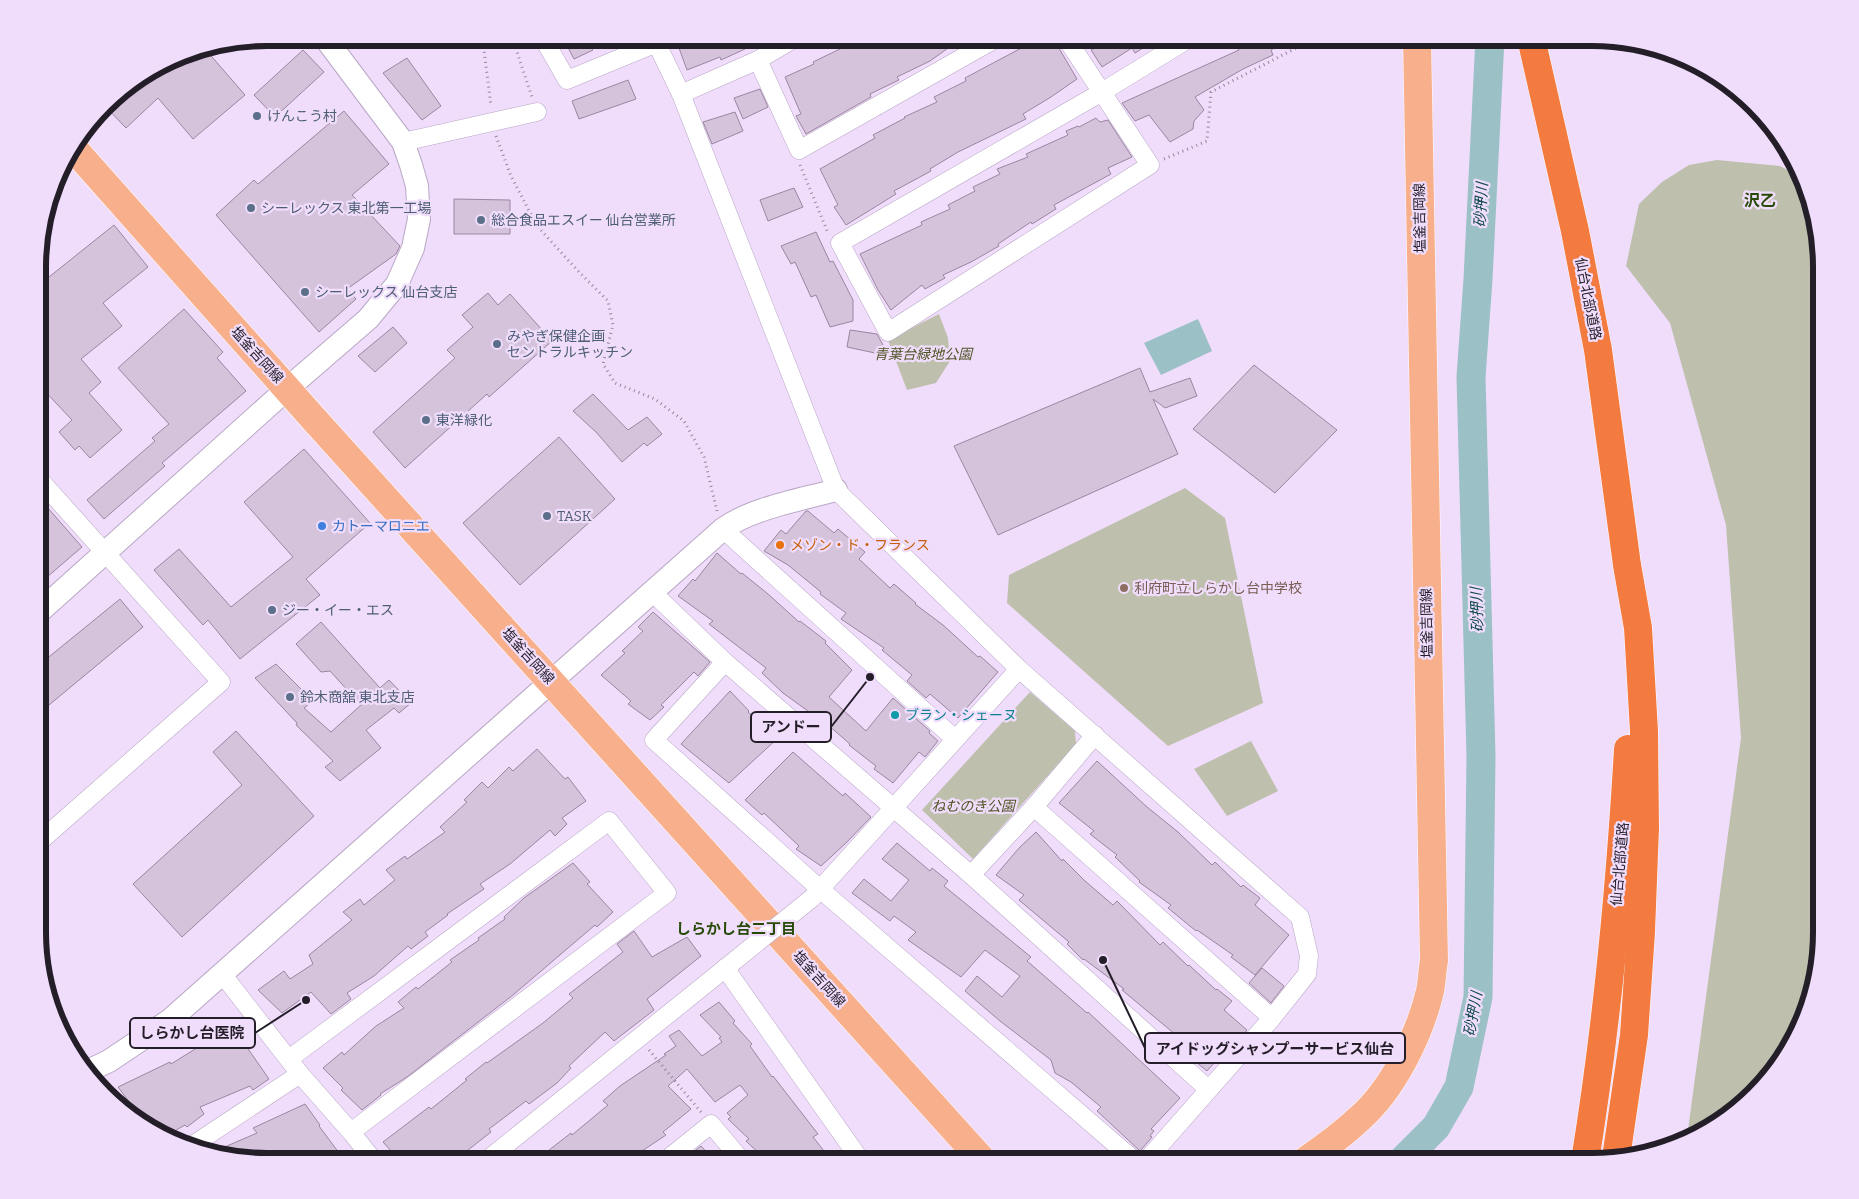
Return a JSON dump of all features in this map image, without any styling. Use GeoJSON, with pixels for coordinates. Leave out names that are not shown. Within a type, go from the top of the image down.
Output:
{"type":"FeatureCollection","features":[{"type":"Feature","properties":{"kind":"highway","name":"仙台北部道路"},"geometry":{"type":"LineString","coordinates":[[1533,46],[1575,232],[1598,350],[1627,565],[1638,628],[1644,731],[1645,828],[1641,932],[1634,1035],[1617,1151]]}},
{"type":"Feature","properties":{"kind":"highway","name":"仙台北部道路"},"geometry":{"type":"LineString","coordinates":[[1586,1153],[1604,1029],[1623,829],[1629,731],[1627,565]]}},
{"type":"Feature","properties":{"kind":"main road","name":"塩釜吉岡線"},"geometry":{"type":"LineString","coordinates":[[1315,1153],[1361,1118],[1386,1088],[1407,1054],[1421,1021],[1430,990],[1434,961],[1416,46]]}},
{"type":"Feature","properties":{"kind":"main road","name":"塩釜吉岡線"},"geometry":{"type":"LineString","coordinates":[[78,154],[287,389],[977,1153]]}},
{"type":"Feature","properties":{"kind":"street"},"geometry":{"type":"LineString","coordinates":[[46,606],[287,389],[368,319],[398,284],[413,248],[419,219],[417,186],[403,142],[332,46]]}},
{"type":"Feature","properties":{"kind":"street"},"geometry":{"type":"LineString","coordinates":[[548,46],[567,80],[643,46]]}},
{"type":"Feature","properties":{"kind":"street"},"geometry":{"type":"LineString","coordinates":[[659,46],[681,94],[836,490],[1019,669],[1300,917],[1309,956],[1307,974],[1272,1018],[1153,1153]]}},
{"type":"Feature","properties":{"kind":"street"},"geometry":{"type":"LineString","coordinates":[[681,94],[758,60],[782,46]]}},
{"type":"Feature","properties":{"kind":"street"},"geometry":{"type":"LineString","coordinates":[[758,60],[799,150],[983,46]]}},
{"type":"Feature","properties":{"kind":"street"},"geometry":{"type":"LineString","coordinates":[[1071,46],[1102,92],[1150,165],[888,332],[840,244],[1102,92],[1177,46]]}},
{"type":"Feature","properties":{"kind":"street"},"geometry":{"type":"LineString","coordinates":[[403,142],[537,112]]}},
{"type":"Feature","properties":{"kind":"street"},"geometry":{"type":"LineString","coordinates":[[46,487],[221,682],[46,836]]}},
{"type":"Feature","properties":{"kind":"street"},"geometry":{"type":"LineString","coordinates":[[94,1068],[109,1061],[170,1020],[223,975],[652,592],[716,523],[734,520],[836,490]]}},
{"type":"Feature","properties":{"kind":"street"},"geometry":{"type":"LineString","coordinates":[[716,523],[956,739]]}},
{"type":"Feature","properties":{"kind":"street"},"geometry":{"type":"LineString","coordinates":[[652,592],[725,662],[971,875],[1208,1089]]}},
{"type":"Feature","properties":{"kind":"street"},"geometry":{"type":"LineString","coordinates":[[725,662],[654,740],[816,893],[1125,1153]]}},
{"type":"Feature","properties":{"kind":"street"},"geometry":{"type":"LineString","coordinates":[[496,1153],[816,893],[1019,669]]}},
{"type":"Feature","properties":{"kind":"street"},"geometry":{"type":"LineString","coordinates":[[971,875],[1034,807],[1095,735]]}},
{"type":"Feature","properties":{"kind":"street"},"geometry":{"type":"LineString","coordinates":[[1034,807],[1272,1018]]}},
{"type":"Feature","properties":{"kind":"street"},"geometry":{"type":"LineString","coordinates":[[289,1059],[608,820],[667,894],[351,1132]]}},
{"type":"Feature","properties":{"kind":"street"},"geometry":{"type":"LineString","coordinates":[[729,965],[856,1153]]}},
{"type":"Feature","properties":{"kind":"street"},"geometry":{"type":"LineString","coordinates":[[223,975],[300,1074],[351,1132],[365,1153]]}},
{"type":"Feature","properties":{"kind":"street"},"geometry":{"type":"LineString","coordinates":[[199,1142],[300,1074]]}},
{"type":"Feature","properties":{"kind":"street"},"geometry":{"type":"LineString","coordinates":[[675,1153],[711,1124],[735,1153]]}},
{"type":"Feature","properties":{"kind":"path"},"geometry":{"type":"LineString","coordinates":[[484,46],[494,131],[511,176],[538,226],[608,301],[613,325],[602,364],[614,383],[655,399],[684,421],[704,457],[718,512],[716,523]]}},
{"type":"Feature","properties":{"kind":"path"},"geometry":{"type":"LineString","coordinates":[[516,46],[537,112]]}},
{"type":"Feature","properties":{"kind":"path"},"geometry":{"type":"LineString","coordinates":[[1150,165],[1207,141],[1211,92],[1300,46]]}},
{"type":"Feature","properties":{"kind":"path"},"geometry":{"type":"LineString","coordinates":[[799,150],[800,164],[828,233],[840,244]]}},
{"type":"Feature","properties":{"kind":"path"},"geometry":{"type":"LineString","coordinates":[[638,1038],[711,1124]]}},
{"type":"Feature","properties":{"kind":"green space"},"geometry":{"type":"Polygon","coordinates":[[[1717,160],[1780,166],[1791,172],[1801,196],[1811,239],[1813,268],[1813,931],[1811,960],[1805,989],[1796,1016],[1783,1042],[1767,1066],[1748,1088],[1726,1107],[1688,1131],[1741,738],[1726,525],[1670,323],[1626,266],[1639,204],[1662,182],[1689,165],[1717,160]]]}},
{"type":"Feature","properties":{"kind":"green space","name":"青葉台緑地公園"},"geometry":{"type":"Polygon","coordinates":[[[939,314],[948,338],[950,361],[936,383],[907,390],[888,340],[939,314]]]}},
{"type":"Feature","properties":{"kind":"green space"},"geometry":{"type":"Polygon","coordinates":[[[1185,488],[1225,518],[1263,703],[1168,746],[1007,603],[1009,575],[1185,488]]]}},
{"type":"Feature","properties":{"kind":"green space","name":"ねむのき公園"},"geometry":{"type":"Polygon","coordinates":[[[1030,692],[1075,731],[1076,744],[973,859],[922,810],[1030,692]]]}},
{"type":"Feature","properties":{"kind":"green space"},"geometry":{"type":"Polygon","coordinates":[[[1251,741],[1278,791],[1227,816],[1194,769],[1251,741]]]}},
{"type":"Feature","properties":{"kind":"shaded area"},"geometry":{"type":"Polygon","coordinates":[[[1198,319],[1212,351],[1161,375],[1144,343],[1198,319]]]}},
{"type":"Feature","properties":{"kind":"building"},"geometry":{"type":"Polygon","coordinates":[[[567,46],[599,46],[592,49],[574,59],[567,46]]]}},
{"type":"Feature","properties":{"kind":"building"},"geometry":{"type":"Polygon","coordinates":[[[685,46],[744,46],[745,49],[721,60],[720,57],[687,70],[679,48],[685,46]]]}},
{"type":"Feature","properties":{"kind":"building"},"geometry":{"type":"Polygon","coordinates":[[[951,46],[930,61],[897,77],[899,80],[870,94],[871,97],[806,134],[796,116],[801,114],[785,77],[814,64],[813,62],[844,47],[951,46]]]}},
{"type":"Feature","properties":{"kind":"building"},"geometry":{"type":"Polygon","coordinates":[[[1025,46],[1058,46],[1077,79],[1023,114],[1026,119],[958,152],[930,169],[931,171],[894,191],[896,194],[846,225],[834,207],[838,205],[820,169],[875,138],[873,135],[904,117],[937,102],[934,97],[966,81],[965,78],[1025,46]]]}},
{"type":"Feature","properties":{"kind":"building"},"geometry":{"type":"Polygon","coordinates":[[[1100,46],[1147,46],[1135,53],[1132,48],[1102,67],[1091,50],[1100,46]]]}},
{"type":"Feature","properties":{"kind":"building"},"geometry":{"type":"Polygon","coordinates":[[[1278,46],[1271,50],[1273,55],[1243,69],[1195,97],[1204,110],[1194,121],[1193,129],[1170,142],[1149,115],[1135,121],[1122,103],[1239,50],[1237,47],[1278,46]]]}},
{"type":"Feature","properties":{"kind":"building"},"geometry":{"type":"Polygon","coordinates":[[[303,50],[324,72],[275,117],[254,95],[303,50]]]}},
{"type":"Feature","properties":{"kind":"building"},"geometry":{"type":"Polygon","coordinates":[[[210,54],[245,95],[193,139],[158,98],[126,128],[110,112],[122,101],[170,69],[210,54]]]}},
{"type":"Feature","properties":{"kind":"building"},"geometry":{"type":"Polygon","coordinates":[[[407,58],[441,106],[422,120],[383,73],[407,58]]]}},
{"type":"Feature","properties":{"kind":"building"},"geometry":{"type":"Polygon","coordinates":[[[628,80],[636,99],[579,119],[572,101],[628,80]]]}},
{"type":"Feature","properties":{"kind":"building"},"geometry":{"type":"Polygon","coordinates":[[[760,89],[768,107],[743,119],[734,98],[760,89]]]}},
{"type":"Feature","properties":{"kind":"building"},"geometry":{"type":"Polygon","coordinates":[[[344,111],[389,164],[352,195],[400,246],[396,254],[347,289],[356,299],[319,332],[216,215],[254,180],[258,184],[344,111]]]}},
{"type":"Feature","properties":{"kind":"building"},"geometry":{"type":"Polygon","coordinates":[[[735,112],[743,131],[712,144],[703,122],[735,112]]]}},
{"type":"Feature","properties":{"kind":"building"},"geometry":{"type":"Polygon","coordinates":[[[1096,118],[1100,122],[1108,120],[1132,157],[1108,168],[1111,174],[1054,205],[1056,209],[1032,224],[1031,222],[998,244],[999,246],[943,275],[945,278],[925,289],[922,285],[891,310],[878,290],[860,254],[922,225],[921,222],[950,209],[948,205],[975,191],[973,187],[1000,174],[997,169],[1028,157],[1026,154],[1068,135],[1066,131],[1096,118]]]}},
{"type":"Feature","properties":{"kind":"building"},"geometry":{"type":"Polygon","coordinates":[[[794,188],[803,207],[768,221],[760,200],[794,188]]]}},
{"type":"Feature","properties":{"kind":"building"},"geometry":{"type":"Polygon","coordinates":[[[454,199],[510,200],[510,234],[454,234],[454,199]]]}},
{"type":"Feature","properties":{"kind":"building"},"geometry":{"type":"Polygon","coordinates":[[[114,225],[148,267],[103,303],[122,326],[81,359],[101,382],[89,393],[122,430],[90,458],[79,446],[75,450],[59,432],[72,420],[46,392],[46,279],[114,225]]]}},
{"type":"Feature","properties":{"kind":"building"},"geometry":{"type":"Polygon","coordinates":[[[816,232],[830,262],[833,261],[853,300],[853,321],[830,327],[816,295],[811,297],[795,262],[791,264],[781,246],[816,232]]]}},
{"type":"Feature","properties":{"kind":"building"},"geometry":{"type":"Polygon","coordinates":[[[488,293],[498,305],[510,294],[552,341],[489,397],[487,394],[405,468],[373,432],[455,358],[447,350],[473,327],[462,315],[488,293]]]}},
{"type":"Feature","properties":{"kind":"building"},"geometry":{"type":"Polygon","coordinates":[[[184,309],[223,352],[217,358],[246,391],[162,463],[165,466],[104,519],[87,500],[155,441],[152,438],[169,424],[118,368],[184,309]]]}},
{"type":"Feature","properties":{"kind":"building"},"geometry":{"type":"Polygon","coordinates":[[[393,327],[407,343],[375,372],[358,356],[393,327]]]}},
{"type":"Feature","properties":{"kind":"building"},"geometry":{"type":"Polygon","coordinates":[[[850,330],[877,334],[889,356],[847,347],[850,330]]]}},
{"type":"Feature","properties":{"kind":"building"},"geometry":{"type":"Polygon","coordinates":[[[1254,365],[1337,430],[1275,493],[1193,429],[1254,365]]]}},
{"type":"Feature","properties":{"kind":"building"},"geometry":{"type":"Polygon","coordinates":[[[1140,368],[1150,392],[1190,378],[1197,396],[1165,408],[1153,399],[1178,454],[998,535],[954,446],[1140,368]]]}},
{"type":"Feature","properties":{"kind":"building"},"geometry":{"type":"Polygon","coordinates":[[[593,394],[628,430],[647,417],[662,434],[647,446],[644,443],[622,462],[596,432],[573,411],[593,394]]]}},
{"type":"Feature","properties":{"kind":"building"},"geometry":{"type":"Polygon","coordinates":[[[559,437],[615,499],[520,585],[463,523],[559,437]]]}},
{"type":"Feature","properties":{"kind":"building"},"geometry":{"type":"Polygon","coordinates":[[[304,449],[370,523],[306,579],[320,595],[240,659],[208,620],[203,625],[154,570],[179,549],[231,607],[293,557],[244,502],[304,449]]]}},
{"type":"Feature","properties":{"kind":"building"},"geometry":{"type":"Polygon","coordinates":[[[46,508],[82,547],[46,578],[46,508]]]}},
{"type":"Feature","properties":{"kind":"building"},"geometry":{"type":"Polygon","coordinates":[[[806,511],[834,533],[838,529],[865,552],[859,559],[890,588],[894,584],[915,604],[943,625],[978,657],[980,656],[998,672],[958,718],[930,694],[926,698],[907,681],[912,675],[882,650],[884,648],[841,619],[846,613],[820,594],[821,592],[788,565],[764,551],[781,530],[786,534],[806,511]]]}},
{"type":"Feature","properties":{"kind":"building"},"geometry":{"type":"Polygon","coordinates":[[[717,553],[799,622],[826,641],[825,643],[852,670],[829,697],[866,731],[893,698],[930,731],[929,733],[938,741],[925,757],[919,752],[893,783],[874,769],[876,766],[849,745],[813,712],[812,714],[783,693],[762,673],[766,668],[709,624],[713,621],[678,596],[693,579],[695,581],[717,553]]]}},
{"type":"Feature","properties":{"kind":"building"},"geometry":{"type":"Polygon","coordinates":[[[120,599],[143,627],[49,705],[46,701],[46,659],[120,599]]]}},
{"type":"Feature","properties":{"kind":"building"},"geometry":{"type":"Polygon","coordinates":[[[653,612],[710,662],[698,676],[694,672],[661,705],[664,707],[650,720],[628,704],[631,701],[601,675],[625,653],[622,651],[643,631],[638,627],[653,612]]]}},
{"type":"Feature","properties":{"kind":"building"},"geometry":{"type":"Polygon","coordinates":[[[321,622],[380,688],[389,680],[411,703],[399,713],[394,708],[366,730],[381,748],[340,781],[325,767],[333,761],[296,725],[297,723],[255,678],[276,664],[313,701],[304,708],[331,732],[361,705],[330,671],[321,672],[296,644],[321,622]]]}},
{"type":"Feature","properties":{"kind":"building"},"geometry":{"type":"Polygon","coordinates":[[[730,691],[748,712],[778,738],[729,783],[681,744],[730,691]]]}},
{"type":"Feature","properties":{"kind":"building"},"geometry":{"type":"Polygon","coordinates":[[[236,731],[314,816],[182,937],[133,884],[242,785],[213,752],[236,731]]]}},
{"type":"Feature","properties":{"kind":"building"},"geometry":{"type":"Polygon","coordinates":[[[537,749],[565,779],[568,777],[586,801],[562,818],[567,824],[555,836],[550,830],[510,864],[480,884],[484,889],[447,914],[425,932],[428,936],[411,949],[408,946],[374,976],[347,993],[351,999],[331,1014],[311,992],[282,1013],[258,990],[284,971],[290,979],[313,964],[309,955],[352,920],[343,912],[360,899],[364,905],[395,880],[386,870],[405,856],[407,859],[445,832],[440,827],[467,802],[464,800],[482,782],[488,788],[509,767],[513,771],[537,749]]]}},
{"type":"Feature","properties":{"kind":"building"},"geometry":{"type":"Polygon","coordinates":[[[793,752],[843,796],[845,793],[871,817],[821,866],[796,849],[799,846],[764,813],[762,815],[745,800],[793,752]]]}},
{"type":"Feature","properties":{"kind":"building"},"geometry":{"type":"Polygon","coordinates":[[[1097,761],[1147,807],[1178,832],[1212,865],[1215,862],[1241,887],[1243,885],[1260,898],[1255,905],[1289,935],[1255,975],[1231,957],[1233,955],[1196,931],[1168,908],[1171,905],[1139,882],[1115,857],[1117,855],[1090,834],[1094,831],[1059,803],[1097,761]]]}},
{"type":"Feature","properties":{"kind":"building"},"geometry":{"type":"Polygon","coordinates":[[[1036,832],[1062,861],[1063,859],[1085,881],[1113,905],[1117,901],[1160,945],[1163,942],[1216,990],[1232,1001],[1224,1010],[1247,1030],[1233,1046],[1231,1044],[1207,1071],[1170,1041],[1176,1035],[1122,990],[1124,989],[1083,960],[1067,944],[1069,942],[1019,900],[1024,895],[996,875],[1019,848],[1036,832]]]}},
{"type":"Feature","properties":{"kind":"building"},"geometry":{"type":"Polygon","coordinates":[[[897,843],[930,871],[932,868],[948,881],[944,886],[1031,957],[1027,961],[1088,1012],[1180,1098],[1151,1129],[1154,1131],[1150,1136],[1152,1137],[1140,1151],[1097,1111],[1101,1107],[1071,1082],[1055,1073],[1051,1060],[965,991],[977,976],[1002,997],[1020,976],[985,950],[961,977],[908,940],[916,932],[894,916],[890,921],[852,893],[864,879],[891,901],[909,880],[882,859],[897,843]]]}},
{"type":"Feature","properties":{"kind":"building"},"geometry":{"type":"Polygon","coordinates":[[[573,863],[590,882],[587,884],[613,912],[513,995],[407,1077],[380,1094],[362,1110],[341,1090],[343,1088],[323,1068],[342,1052],[344,1055],[376,1026],[404,1008],[398,1002],[416,987],[418,989],[452,962],[450,960],[505,919],[504,917],[524,898],[573,863]]]}},
{"type":"Feature","properties":{"kind":"building"},"geometry":{"type":"Polygon","coordinates":[[[634,931],[652,957],[687,937],[701,956],[647,999],[654,1010],[614,1041],[605,1032],[569,1066],[571,1068],[557,1083],[529,1104],[526,1101],[489,1129],[491,1132],[464,1153],[393,1153],[383,1142],[429,1107],[431,1109],[486,1062],[543,1023],[573,998],[569,994],[623,952],[617,944],[634,931]]]}},
{"type":"Feature","properties":{"kind":"building"},"geometry":{"type":"Polygon","coordinates":[[[1262,968],[1284,986],[1271,1003],[1249,983],[1262,968]]]}},
{"type":"Feature","properties":{"kind":"building"},"geometry":{"type":"Polygon","coordinates":[[[719,1002],[735,1021],[733,1023],[752,1044],[750,1046],[772,1077],[818,1134],[813,1137],[826,1153],[759,1153],[746,1141],[749,1139],[728,1119],[731,1117],[727,1113],[748,1095],[740,1085],[715,1102],[687,1069],[668,1086],[691,1109],[663,1132],[666,1135],[639,1153],[545,1153],[571,1133],[572,1135],[608,1105],[603,1101],[620,1086],[666,1055],[664,1054],[676,1046],[669,1036],[679,1030],[702,1056],[722,1042],[719,1038],[721,1037],[700,1015],[719,1002]]]}},
{"type":"Feature","properties":{"kind":"building"},"geometry":{"type":"Polygon","coordinates":[[[233,1018],[248,1040],[244,1043],[269,1079],[253,1090],[250,1086],[200,1107],[204,1114],[187,1127],[185,1125],[174,1132],[133,1107],[118,1087],[170,1062],[171,1064],[216,1036],[213,1032],[233,1018]]]}},
{"type":"Feature","properties":{"kind":"building"},"geometry":{"type":"Polygon","coordinates":[[[305,1104],[339,1153],[268,1153],[223,1148],[257,1133],[253,1128],[305,1104]]]}},
{"type":"Feature","properties":{"kind":"building"},"geometry":{"type":"Polygon","coordinates":[[[701,1146],[708,1153],[692,1153],[701,1146]]]}},
{"type":"Feature","properties":{"kind":"waterway","name":"砂押川"},"geometry":{"type":"LineString","coordinates":[[1410,1153],[1436,1127],[1459,1087],[1478,997],[1481,756],[1471,377],[1490,46]]}},
{"type":"Feature","properties":{"kind":"place","name":"けんこう村"},"geometry":{"type":"Point","coordinates":[257,116]}},
{"type":"Feature","properties":{"kind":"place","name":"シーレックス 東北第一工場"},"geometry":{"type":"Point","coordinates":[251,208]}},
{"type":"Feature","properties":{"kind":"place","name":"総合食品エスイー 仙台営業所"},"geometry":{"type":"Point","coordinates":[481,220]}},
{"type":"Feature","properties":{"kind":"place","name":"シーレックス 仙台支店"},"geometry":{"type":"Point","coordinates":[305,292]}},
{"type":"Feature","properties":{"kind":"place","name":"みやぎ保健企画 セントラルキッチン"},"geometry":{"type":"Point","coordinates":[497,344]}},
{"type":"Feature","properties":{"kind":"place","name":"東洋緑化"},"geometry":{"type":"Point","coordinates":[426,420]}},
{"type":"Feature","properties":{"kind":"place","name":"TASK"},"geometry":{"type":"Point","coordinates":[547,516]}},
{"type":"Feature","properties":{"kind":"place","name":"カトーマロニエ"},"geometry":{"type":"Point","coordinates":[322,526]}},
{"type":"Feature","properties":{"kind":"place","name":"メゾン・ド・フランス"},"geometry":{"type":"Point","coordinates":[780,545]}},
{"type":"Feature","properties":{"kind":"place","name":"利府町立しらかし台中学校"},"geometry":{"type":"Point","coordinates":[1124,588]}},
{"type":"Feature","properties":{"kind":"place","name":"ジー・イー・エス"},"geometry":{"type":"Point","coordinates":[272,610]}},
{"type":"Feature","properties":{"kind":"place","name":"アンドー"},"geometry":{"type":"Point","coordinates":[870,677]}},
{"type":"Feature","properties":{"kind":"place","name":"鈴木商舘 東北支店"},"geometry":{"type":"Point","coordinates":[290,697]}},
{"type":"Feature","properties":{"kind":"place","name":"ブラン・シェーヌ"},"geometry":{"type":"Point","coordinates":[895,715]}},
{"type":"Feature","properties":{"kind":"place","name":"アイドッグシャンプーサービス仙台"},"geometry":{"type":"Point","coordinates":[1103,960]}},
{"type":"Feature","properties":{"kind":"place","name":"しらかし台医院"},"geometry":{"type":"Point","coordinates":[306,1000]}},
{"type":"Feature","properties":{"kind":"district","name":"沢乙"},"geometry":{"type":"Point","coordinates":[1760,200]}},
{"type":"Feature","properties":{"kind":"district","name":"しらかし台二丁目"},"geometry":{"type":"Point","coordinates":[736,929]}}]}
